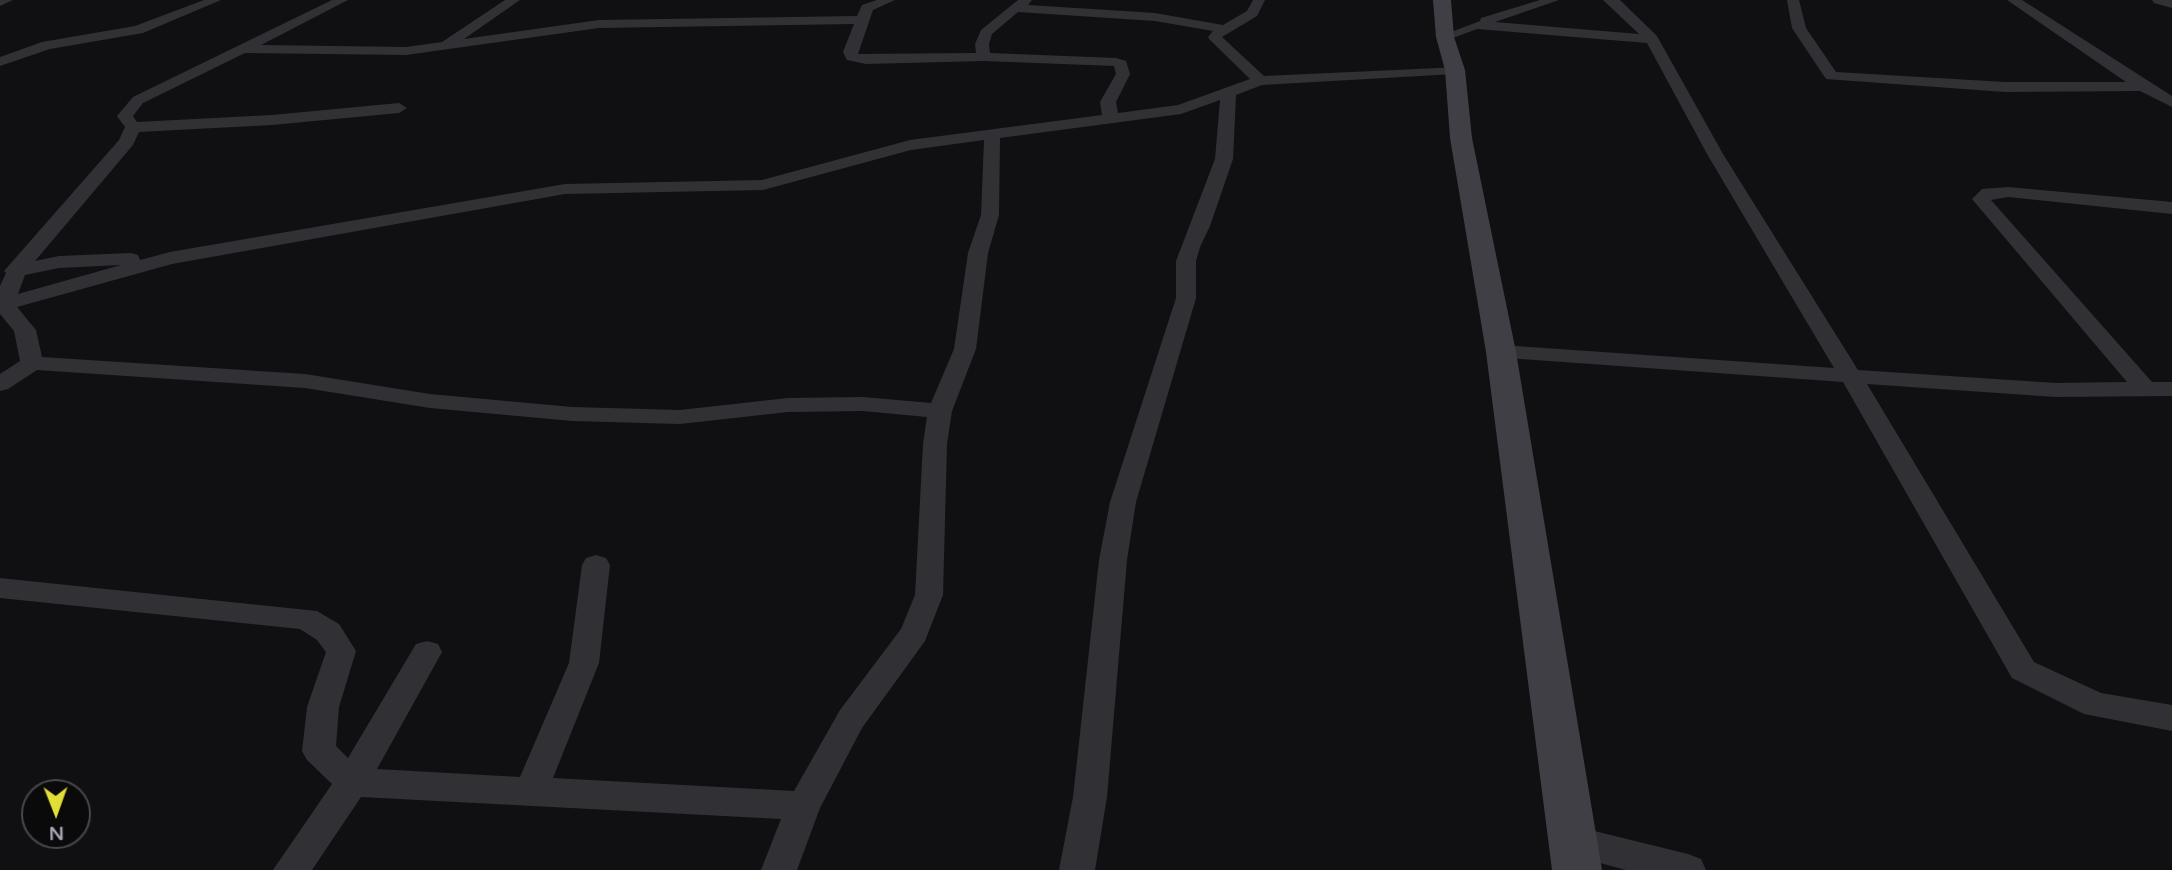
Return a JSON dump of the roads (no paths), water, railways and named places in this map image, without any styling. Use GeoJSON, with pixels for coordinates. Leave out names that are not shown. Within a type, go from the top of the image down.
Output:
{"type":"FeatureCollection","features":[{"type":"Feature","properties":{"kind":"street"},"geometry":{"type":"LineString","coordinates":[[0,2],[6,0]]}},
{"type":"Feature","properties":{"kind":"street"},"geometry":{"type":"LineString","coordinates":[[0,62],[47,45],[138,30],[215,0]]}},
{"type":"Feature","properties":{"kind":"street"},"geometry":{"type":"LineString","coordinates":[[133,127],[125,116],[138,100],[342,0]]}},
{"type":"Feature","properties":{"kind":"street"},"geometry":{"type":"LineString","coordinates":[[445,45],[514,0]]}},
{"type":"Feature","properties":{"kind":"street"},"geometry":{"type":"LineString","coordinates":[[889,0],[867,8],[850,52],[852,57],[897,61],[985,57],[1061,58],[1121,64],[1123,74],[1108,102],[1111,118]]}},
{"type":"Feature","properties":{"kind":"street"},"geometry":{"type":"LineString","coordinates":[[1259,0],[1252,13],[1215,37],[1218,43],[1260,81]]}},
{"type":"Feature","properties":{"kind":"street"},"geometry":{"type":"LineString","coordinates":[[1442,0],[1445,37],[1455,70],[1461,138],[1501,352],[1575,856],[1688,870]]}},
{"type":"Feature","properties":{"kind":"street"},"geometry":{"type":"LineString","coordinates":[[1445,37],[1553,0]]}},
{"type":"Feature","properties":{"kind":"street"},"geometry":{"type":"LineString","coordinates":[[1609,0],[1615,2],[1652,39],[1715,154],[1850,375],[2023,670],[2095,705],[2172,718]]}},
{"type":"Feature","properties":{"kind":"street"},"geometry":{"type":"LineString","coordinates":[[1793,0],[1799,28],[1831,76],[2005,87],[2143,86]]}},
{"type":"Feature","properties":{"kind":"street"},"geometry":{"type":"LineString","coordinates":[[2013,0],[2143,86],[2172,102]]}},
{"type":"Feature","properties":{"kind":"street"},"geometry":{"type":"LineString","coordinates":[[2158,0],[2172,4]]}},
{"type":"Feature","properties":{"kind":"street"},"geometry":{"type":"LineString","coordinates":[[985,57],[982,44],[986,33],[1021,4],[1154,17],[1225,29]]}},
{"type":"Feature","properties":{"kind":"street"},"geometry":{"type":"LineString","coordinates":[[245,49],[394,52],[611,23],[862,20]]}},
{"type":"Feature","properties":{"kind":"street"},"geometry":{"type":"LineString","coordinates":[[1476,25],[1652,39]]}},
{"type":"Feature","properties":{"kind":"street"},"geometry":{"type":"LineString","coordinates":[[2,304],[170,258],[565,190],[763,185],[891,149],[992,132],[1181,109],[1260,81],[1455,70]]}},
{"type":"Feature","properties":{"kind":"street"},"geometry":{"type":"LineString","coordinates":[[1077,870],[1090,797],[1113,560],[1123,502],[1186,299],[1186,261],[1190,247],[1201,226],[1224,159],[1228,94]]}},
{"type":"Feature","properties":{"kind":"street"},"geometry":{"type":"LineString","coordinates":[[133,127],[272,120],[399,108]]}},
{"type":"Feature","properties":{"kind":"street"},"geometry":{"type":"LineString","coordinates":[[2,304],[8,273],[127,141],[133,127]]}},
{"type":"Feature","properties":{"kind":"street"},"geometry":{"type":"LineString","coordinates":[[779,870],[804,806],[851,719],[914,633],[929,595],[934,444],[940,411],[965,349],[978,253],[990,215],[992,132]]}},
{"type":"Feature","properties":{"kind":"street"},"geometry":{"type":"LineString","coordinates":[[2146,390],[1981,199],[1988,193],[2008,192],[2172,208]]}},
{"type":"Feature","properties":{"kind":"street"},"geometry":{"type":"LineString","coordinates":[[8,273],[58,262],[170,258]]}},
{"type":"Feature","properties":{"kind":"street"},"geometry":{"type":"LineString","coordinates":[[2,304],[25,330],[32,363]]}},
{"type":"Feature","properties":{"kind":"street"},"geometry":{"type":"LineString","coordinates":[[1501,352],[2056,390],[2172,389]]}},
{"type":"Feature","properties":{"kind":"street"},"geometry":{"type":"LineString","coordinates":[[0,384],[32,363],[305,381],[430,401],[572,414],[680,417],[788,405],[863,404],[940,411]]}},
{"type":"Feature","properties":{"kind":"street"},"geometry":{"type":"LineString","coordinates":[[531,791],[563,720],[584,663],[596,565]]}},
{"type":"Feature","properties":{"kind":"street"},"geometry":{"type":"LineString","coordinates":[[0,588],[307,619],[328,632],[341,651],[323,706],[319,751],[352,782],[804,806]]}},
{"type":"Feature","properties":{"kind":"street"},"geometry":{"type":"LineString","coordinates":[[291,870],[352,782],[427,652]]}}]}
